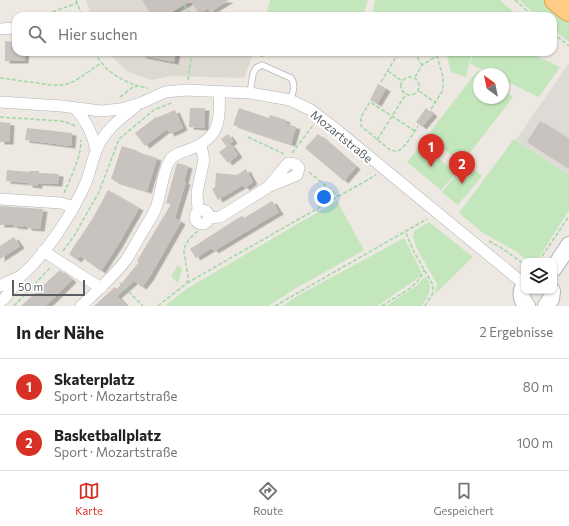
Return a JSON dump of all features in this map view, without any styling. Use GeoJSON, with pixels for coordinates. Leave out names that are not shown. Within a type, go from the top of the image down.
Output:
{"type":"FeatureCollection","features":[{"type":"Feature","properties":{"kind":"highway"},"geometry":{"type":"LineString","coordinates":[[554,0],[569,11]]}},
{"type":"Feature","properties":{"kind":"main road"},"geometry":{"type":"LineString","coordinates":[[557,263],[569,245]]}},
{"type":"Feature","properties":{"kind":"main road"},"geometry":{"type":"LineString","coordinates":[[521,294],[523,302],[527,306]]}},
{"type":"Feature","properties":{"kind":"main road"},"geometry":{"type":"LineString","coordinates":[[546,306],[551,299],[552,294]]}},
{"type":"Feature","properties":{"kind":"street"},"geometry":{"type":"LineString","coordinates":[[0,29],[12,28]]}},
{"type":"Feature","properties":{"kind":"street","name":"Mozartstraße"},"geometry":{"type":"LineString","coordinates":[[0,102],[101,111],[141,103],[165,92],[186,90],[250,93],[290,100],[311,110],[521,282]]}},
{"type":"Feature","properties":{"kind":"street"},"geometry":{"type":"LineString","coordinates":[[81,306],[113,276],[126,260],[155,210],[168,165],[172,158],[178,153],[201,145],[214,133],[220,114],[219,92]]}},
{"type":"Feature","properties":{"kind":"street"},"geometry":{"type":"LineString","coordinates":[[0,302],[43,251],[74,207],[84,187],[92,167],[96,150],[101,140],[121,118],[141,103]]}},
{"type":"Feature","properties":{"kind":"street"},"geometry":{"type":"LineString","coordinates":[[75,108],[88,125],[96,150]]}},
{"type":"Feature","properties":{"kind":"street"},"geometry":{"type":"LineString","coordinates":[[201,145],[204,160],[197,192],[198,211],[203,210],[206,212],[204,220],[220,217],[268,187],[297,175],[299,168]]}},
{"type":"Feature","properties":{"kind":"street"},"geometry":{"type":"LineString","coordinates":[[0,199],[61,203],[74,207]]}},
{"type":"Feature","properties":{"kind":"street"},"geometry":{"type":"LineString","coordinates":[[43,251],[101,288]]}},
{"type":"Feature","properties":{"kind":"street"},"geometry":{"type":"LineString","coordinates":[[0,286],[8,280],[20,277]]}},
{"type":"Feature","properties":{"kind":"lane"},"geometry":{"type":"LineString","coordinates":[[250,93],[253,74],[256,68],[262,65],[291,78],[294,91],[290,100]]}},
{"type":"Feature","properties":{"kind":"path"},"geometry":{"type":"LineString","coordinates":[[515,0],[528,12]]}},
{"type":"Feature","properties":{"kind":"path"},"geometry":{"type":"LineString","coordinates":[[51,12],[77,1],[81,12]]}},
{"type":"Feature","properties":{"kind":"path"},"geometry":{"type":"LineString","coordinates":[[184,5],[189,12]]}},
{"type":"Feature","properties":{"kind":"path"},"geometry":{"type":"LineString","coordinates":[[557,36],[569,46]]}},
{"type":"Feature","properties":{"kind":"path"},"geometry":{"type":"LineString","coordinates":[[97,56],[109,72],[124,81],[149,88]]}},
{"type":"Feature","properties":{"kind":"path"},"geometry":{"type":"LineString","coordinates":[[188,80],[191,56]]}},
{"type":"Feature","properties":{"kind":"path"},"geometry":{"type":"LineString","coordinates":[[381,82],[397,56]]}},
{"type":"Feature","properties":{"kind":"path"},"geometry":{"type":"LineString","coordinates":[[416,56],[422,66]]}},
{"type":"Feature","properties":{"kind":"path"},"geometry":{"type":"LineString","coordinates":[[415,77],[422,66],[437,56],[443,77],[443,90],[431,109]]}},
{"type":"Feature","properties":{"kind":"path"},"geometry":{"type":"LineString","coordinates":[[0,78],[52,85],[64,85],[75,81],[101,63]]}},
{"type":"Feature","properties":{"kind":"path"},"geometry":{"type":"LineString","coordinates":[[388,71],[402,81]]}},
{"type":"Feature","properties":{"kind":"path"},"geometry":{"type":"LineString","coordinates":[[408,76],[415,77],[420,83],[419,90],[413,95],[406,94],[401,88],[402,81],[408,76]]}},
{"type":"Feature","properties":{"kind":"path"},"geometry":{"type":"LineString","coordinates":[[119,98],[133,87],[138,86]]}},
{"type":"Feature","properties":{"kind":"path"},"geometry":{"type":"LineString","coordinates":[[419,90],[436,103]]}},
{"type":"Feature","properties":{"kind":"path"},"geometry":{"type":"LineString","coordinates":[[377,140],[406,94]]}},
{"type":"Feature","properties":{"kind":"path"},"geometry":{"type":"LineString","coordinates":[[14,306],[44,275],[74,236],[96,198],[119,139],[154,110],[176,101]]}},
{"type":"Feature","properties":{"kind":"path"},"geometry":{"type":"LineString","coordinates":[[415,131],[370,102],[361,117],[361,126],[390,150],[396,151],[402,149],[415,131],[418,126]]}},
{"type":"Feature","properties":{"kind":"path"},"geometry":{"type":"LineString","coordinates":[[0,118],[60,121],[75,125],[78,129]]}},
{"type":"Feature","properties":{"kind":"path"},"geometry":{"type":"LineString","coordinates":[[248,136],[289,157],[314,124]]}},
{"type":"Feature","properties":{"kind":"path"},"geometry":{"type":"LineString","coordinates":[[61,203],[81,147],[82,140],[80,135]]}},
{"type":"Feature","properties":{"kind":"path"},"geometry":{"type":"LineString","coordinates":[[299,168],[311,173],[338,196]]}},
{"type":"Feature","properties":{"kind":"path"},"geometry":{"type":"LineString","coordinates":[[158,306],[187,283],[376,175]]}},
{"type":"Feature","properties":{"kind":"path"},"geometry":{"type":"LineString","coordinates":[[274,306],[406,232],[436,212]]}},
{"type":"Feature","properties":{"kind":"path"},"geometry":{"type":"LineString","coordinates":[[542,258],[569,216]]}},
{"type":"Feature","properties":{"kind":"path"},"geometry":{"type":"LineString","coordinates":[[187,283],[188,277],[184,252],[185,246],[189,239],[198,231],[204,220]]}},
{"type":"Feature","properties":{"kind":"path"},"geometry":{"type":"LineString","coordinates":[[406,232],[413,250],[433,285],[433,293],[425,306]]}},
{"type":"Feature","properties":{"kind":"path"},"geometry":{"type":"LineString","coordinates":[[488,240],[521,262]]}},
{"type":"Feature","properties":{"kind":"path"},"geometry":{"type":"LineString","coordinates":[[382,306],[415,284],[422,276],[424,270]]}},
{"type":"Feature","properties":{"kind":"path"},"geometry":{"type":"LineString","coordinates":[[113,276],[143,306]]}},
{"type":"Feature","properties":{"kind":"shaded area"},"geometry":{"type":"Polygon","coordinates":[[[86,0],[190,0],[198,12],[90,12],[86,0]]]}},
{"type":"Feature","properties":{"kind":"shaded area"},"geometry":{"type":"Polygon","coordinates":[[[111,56],[252,56],[244,78],[171,76],[151,80],[128,72],[111,56]]]}},
{"type":"Feature","properties":{"kind":"shaded area"},"geometry":{"type":"Polygon","coordinates":[[[569,63],[569,175],[516,140],[569,63]]]}},
{"type":"Feature","properties":{"kind":"green space"},"geometry":{"type":"Polygon","coordinates":[[[270,0],[368,0],[364,12],[267,12],[270,0]]]}},
{"type":"Feature","properties":{"kind":"green space"},"geometry":{"type":"Polygon","coordinates":[[[375,0],[500,0],[514,12],[374,12],[373,11],[375,0]]]}},
{"type":"Feature","properties":{"kind":"green space"},"geometry":{"type":"Polygon","coordinates":[[[519,0],[544,0],[569,19],[569,42],[557,32],[557,12],[532,12],[519,0]]]}},
{"type":"Feature","properties":{"kind":"green space"},"geometry":{"type":"Polygon","coordinates":[[[447,56],[471,56],[466,77],[451,72],[447,56]]]}},
{"type":"Feature","properties":{"kind":"green space"},"geometry":{"type":"Polygon","coordinates":[[[473,56],[537,56],[560,67],[539,97],[509,83],[509,68],[478,68],[470,64],[473,56]]]}},
{"type":"Feature","properties":{"kind":"green space"},"geometry":{"type":"Polygon","coordinates":[[[473,76],[473,104],[508,104],[462,163],[427,136],[473,76]]]}},
{"type":"Feature","properties":{"kind":"green space"},"geometry":{"type":"Polygon","coordinates":[[[509,94],[513,97],[509,102],[509,94]]]}},
{"type":"Feature","properties":{"kind":"green space"},"geometry":{"type":"Polygon","coordinates":[[[514,139],[569,175],[569,210],[539,258],[524,258],[514,250],[483,233],[459,213],[514,139]]]}},
{"type":"Feature","properties":{"kind":"green space"},"geometry":{"type":"Polygon","coordinates":[[[422,144],[456,173],[441,190],[407,162],[422,144]]]}},
{"type":"Feature","properties":{"kind":"green space"},"geometry":{"type":"Polygon","coordinates":[[[466,163],[482,176],[458,205],[442,192],[466,163]]]}},
{"type":"Feature","properties":{"kind":"green space"},"geometry":{"type":"Polygon","coordinates":[[[337,201],[364,250],[296,288],[268,306],[165,306],[188,288],[337,201]]]}},
{"type":"Feature","properties":{"kind":"green space"},"geometry":{"type":"Polygon","coordinates":[[[429,222],[473,257],[435,294],[437,284],[417,249],[413,237],[414,231],[429,222]]]}},
{"type":"Feature","properties":{"kind":"green space"},"geometry":{"type":"Polygon","coordinates":[[[404,238],[421,271],[421,276],[377,306],[283,306],[299,295],[404,238]]]}},
{"type":"Feature","properties":{"kind":"green space"},"geometry":{"type":"Polygon","coordinates":[[[178,265],[182,269],[178,283],[171,276],[178,265]]]}},
{"type":"Feature","properties":{"kind":"green space"},"geometry":{"type":"Polygon","coordinates":[[[426,276],[430,284],[430,291],[422,306],[386,306],[416,286],[426,276]]]}},
{"type":"Feature","properties":{"kind":"building"},"geometry":{"type":"Polygon","coordinates":[[[142,0],[229,0],[210,12],[208,8],[202,12],[198,12],[191,1],[173,12],[150,12],[142,0]]]}},
{"type":"Feature","properties":{"kind":"building"},"geometry":{"type":"Polygon","coordinates":[[[5,41],[12,42],[12,56],[25,56],[24,61],[5,61],[5,41]]]}},
{"type":"Feature","properties":{"kind":"building"},"geometry":{"type":"Polygon","coordinates":[[[142,56],[175,56],[174,62],[142,56]]]}},
{"type":"Feature","properties":{"kind":"building"},"geometry":{"type":"Polygon","coordinates":[[[378,84],[386,89],[377,104],[370,100],[378,84]]]}},
{"type":"Feature","properties":{"kind":"building"},"geometry":{"type":"Polygon","coordinates":[[[190,108],[205,108],[204,128],[189,127],[190,108]]]}},
{"type":"Feature","properties":{"kind":"building"},"geometry":{"type":"Polygon","coordinates":[[[239,108],[269,118],[270,115],[286,120],[285,123],[296,127],[291,144],[233,125],[239,108]]]}},
{"type":"Feature","properties":{"kind":"building"},"geometry":{"type":"Polygon","coordinates":[[[426,108],[433,114],[422,127],[416,122],[426,108]]]}},
{"type":"Feature","properties":{"kind":"building"},"geometry":{"type":"Polygon","coordinates":[[[175,110],[183,128],[170,134],[167,129],[145,146],[135,133],[156,117],[175,110]]]}},
{"type":"Feature","properties":{"kind":"building"},"geometry":{"type":"Polygon","coordinates":[[[540,121],[569,139],[569,169],[527,142],[540,121]]]}},
{"type":"Feature","properties":{"kind":"building"},"geometry":{"type":"Polygon","coordinates":[[[0,122],[10,123],[9,142],[0,142],[0,122]]]}},
{"type":"Feature","properties":{"kind":"building"},"geometry":{"type":"Polygon","coordinates":[[[27,128],[72,133],[71,146],[25,140],[27,128]]]}},
{"type":"Feature","properties":{"kind":"building"},"geometry":{"type":"Polygon","coordinates":[[[228,134],[233,141],[226,146],[221,139],[228,134]]]}},
{"type":"Feature","properties":{"kind":"building"},"geometry":{"type":"Polygon","coordinates":[[[318,134],[356,167],[344,181],[305,148],[318,134]]]}},
{"type":"Feature","properties":{"kind":"building"},"geometry":{"type":"Polygon","coordinates":[[[230,144],[238,155],[228,163],[219,152],[230,144]]]}},
{"type":"Feature","properties":{"kind":"building"},"geometry":{"type":"Polygon","coordinates":[[[122,146],[157,158],[147,191],[111,179],[122,146]]]}},
{"type":"Feature","properties":{"kind":"building"},"geometry":{"type":"Polygon","coordinates":[[[177,163],[188,166],[184,182],[186,182],[175,218],[181,222],[149,278],[142,287],[134,281],[117,296],[126,306],[94,306],[115,287],[117,289],[139,262],[137,261],[171,204],[166,203],[177,163]]]}},
{"type":"Feature","properties":{"kind":"building"},"geometry":{"type":"Polygon","coordinates":[[[246,169],[253,182],[245,188],[243,185],[218,200],[212,189],[215,187],[216,173],[237,175],[246,169]]]}},
{"type":"Feature","properties":{"kind":"building"},"geometry":{"type":"Polygon","coordinates":[[[7,170],[29,172],[39,171],[39,173],[59,174],[58,184],[38,183],[38,186],[28,185],[28,183],[6,181],[7,170]]]}},
{"type":"Feature","properties":{"kind":"building"},"geometry":{"type":"Polygon","coordinates":[[[108,190],[139,208],[101,271],[80,256],[77,260],[69,254],[93,218],[108,190]]]}},
{"type":"Feature","properties":{"kind":"building"},"geometry":{"type":"Polygon","coordinates":[[[272,201],[279,212],[214,251],[212,248],[196,258],[190,249],[235,220],[242,216],[244,218],[272,201]]]}},
{"type":"Feature","properties":{"kind":"building"},"geometry":{"type":"Polygon","coordinates":[[[0,206],[43,209],[40,229],[28,228],[25,225],[23,227],[0,225],[0,206]]]}},
{"type":"Feature","properties":{"kind":"building"},"geometry":{"type":"Polygon","coordinates":[[[14,237],[20,246],[0,259],[0,246],[14,237]]]}},
{"type":"Feature","properties":{"kind":"building"},"geometry":{"type":"Polygon","coordinates":[[[60,270],[72,280],[50,302],[45,306],[21,306],[60,270]]]}},
{"type":"Feature","properties":{"kind":"place","name":"Skaterplatz"},"geometry":{"type":"Point","coordinates":[431,167]}},
{"type":"Feature","properties":{"kind":"place","name":"Basketballplatz"},"geometry":{"type":"Point","coordinates":[462,184]}}]}
